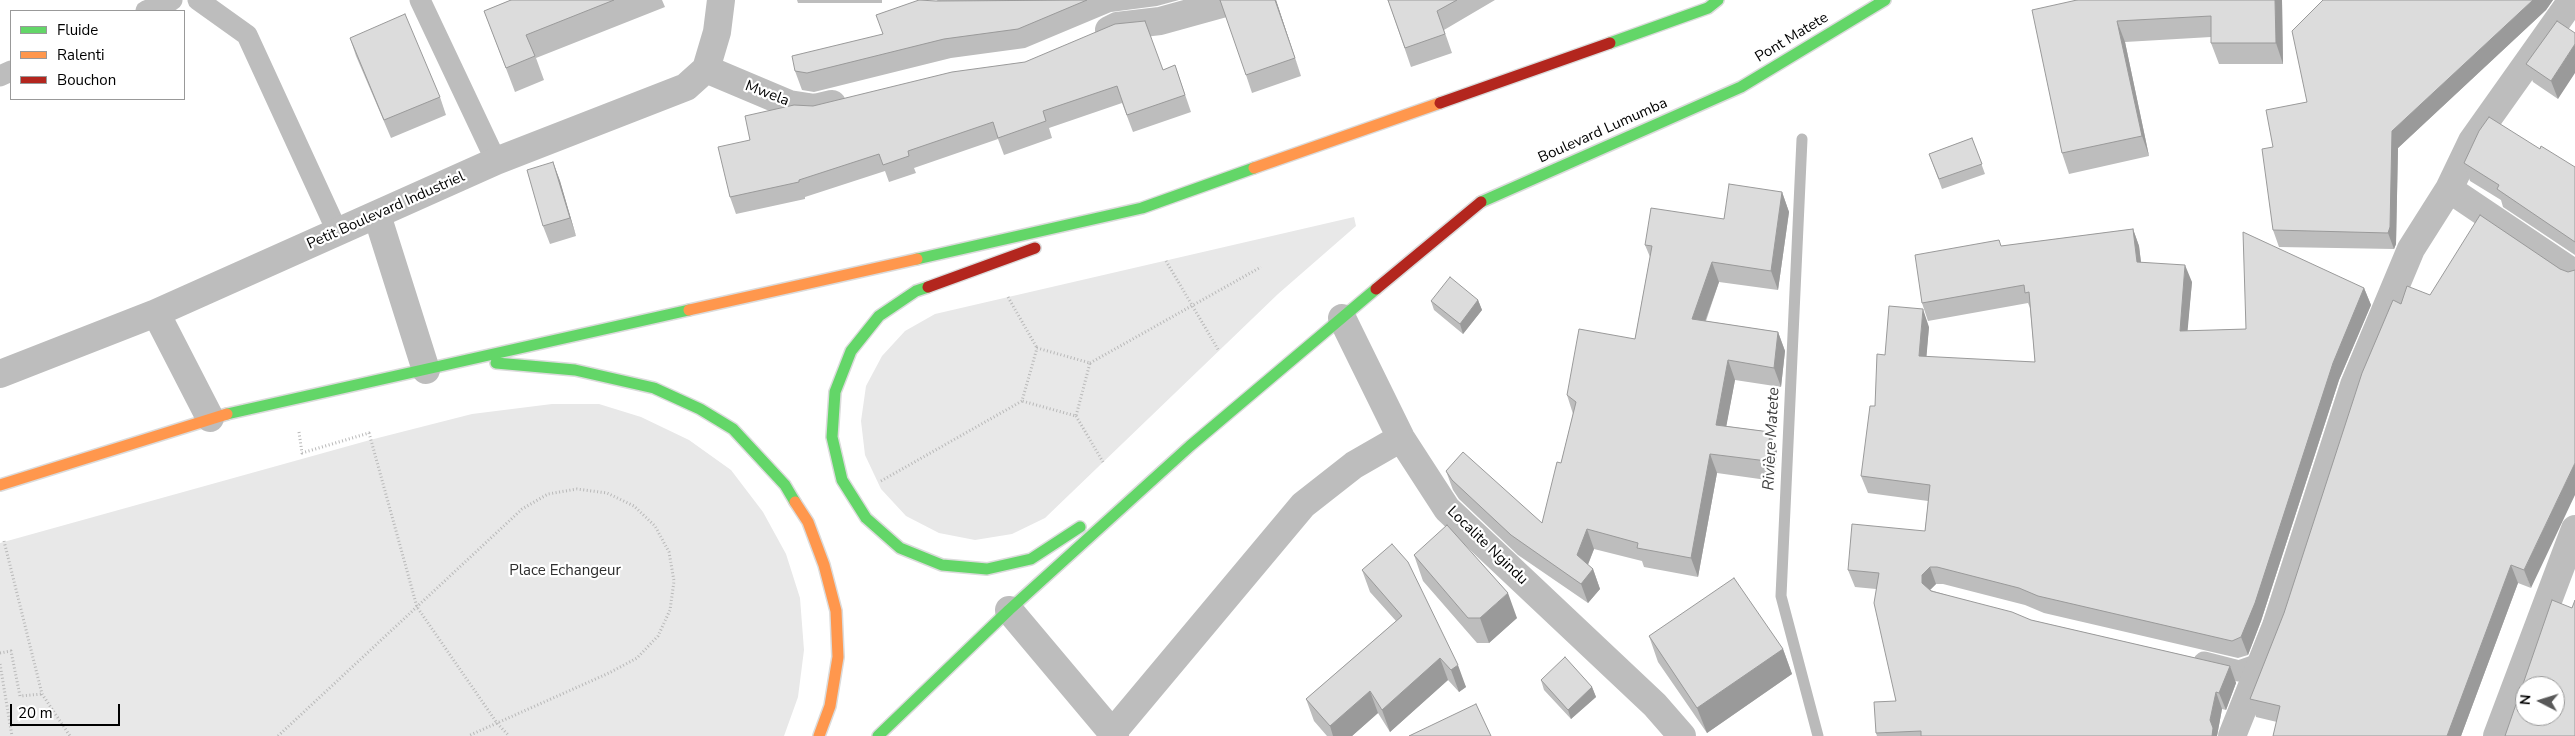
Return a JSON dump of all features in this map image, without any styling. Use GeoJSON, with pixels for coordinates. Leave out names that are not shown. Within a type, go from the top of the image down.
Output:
{"type":"FeatureCollection","features":[{"type":"Feature","properties":{"kind":"highway"},"geometry":{"type":"LineString","coordinates":[[1708,8],[1718,0]]}},
{"type":"Feature","properties":{"kind":"highway"},"geometry":{"type":"LineString","coordinates":[[1061,238],[1708,8],[1724,0]]}},
{"type":"Feature","properties":{"kind":"highway","name":"Pont Matete"},"geometry":{"type":"LineString","coordinates":[[1741,86],[1885,0]]}},
{"type":"Feature","properties":{"kind":"highway","name":"Boulevard Lumumba"},"geometry":{"type":"LineString","coordinates":[[1190,446],[1478,203],[1741,86]]}},
{"type":"Feature","properties":{"kind":"highway"},"geometry":{"type":"LineString","coordinates":[[0,485],[210,418],[1142,208]]}},
{"type":"Feature","properties":{"kind":"highway"},"geometry":{"type":"LineString","coordinates":[[1043,245],[916,291],[879,316],[851,351],[835,392],[832,437],[842,480],[866,518],[900,548],[942,565],[987,569],[1031,559],[1090,520],[1190,446]]}},
{"type":"Feature","properties":{"kind":"highway"},"geometry":{"type":"LineString","coordinates":[[469,361],[575,370],[654,388],[700,409],[733,429],[760,456],[785,485],[808,522],[836,611],[838,656],[830,706],[819,736]]}},
{"type":"Feature","properties":{"kind":"highway"},"geometry":{"type":"LineString","coordinates":[[878,736],[1009,610],[1190,446]]}},
{"type":"Feature","properties":{"kind":"street"},"geometry":{"type":"LineString","coordinates":[[1082,41],[1117,26],[1160,21],[1236,0]]}},
{"type":"Feature","properties":{"kind":"street"},"geometry":{"type":"LineString","coordinates":[[2232,736],[2276,626],[2354,385],[2411,249],[2449,189],[2472,141],[2572,0]]}},
{"type":"Feature","properties":{"kind":"street"},"geometry":{"type":"LineString","coordinates":[[706,69],[716,32],[721,2]]}},
{"type":"Feature","properties":{"kind":"street","name":"Petit Boulevard Industriel"},"geometry":{"type":"LineString","coordinates":[[0,374],[156,313],[496,161],[686,87],[706,69]]}},
{"type":"Feature","properties":{"kind":"street","name":"Mwela"},"geometry":{"type":"LineString","coordinates":[[706,69],[789,104],[815,108],[854,98]]}},
{"type":"Feature","properties":{"kind":"street"},"geometry":{"type":"LineString","coordinates":[[2449,189],[2575,274]]}},
{"type":"Feature","properties":{"kind":"street"},"geometry":{"type":"LineString","coordinates":[[377,215],[426,370]]}},
{"type":"Feature","properties":{"kind":"street"},"geometry":{"type":"LineString","coordinates":[[156,313],[210,418]]}},
{"type":"Feature","properties":{"kind":"street","name":"Localite Ngindu"},"geometry":{"type":"LineString","coordinates":[[1342,318],[1401,438],[1447,509],[1655,705],[1682,736]]}},
{"type":"Feature","properties":{"kind":"street"},"geometry":{"type":"LineString","coordinates":[[1009,610],[1114,734],[1303,505],[1354,465],[1401,438]]}},
{"type":"Feature","properties":{"kind":"street"},"geometry":{"type":"LineString","coordinates":[[2497,736],[2575,529]]}},
{"type":"Feature","properties":{"kind":"lane"},"geometry":{"type":"LineString","coordinates":[[148,10],[172,0]]}},
{"type":"Feature","properties":{"kind":"lane"},"geometry":{"type":"LineString","coordinates":[[198,0],[247,35],[338,233]]}},
{"type":"Feature","properties":{"kind":"lane"},"geometry":{"type":"LineString","coordinates":[[420,0],[496,161]]}},
{"type":"Feature","properties":{"kind":"lane"},"geometry":{"type":"LineString","coordinates":[[2183,657],[2239,671],[2262,662]]}},
{"type":"Feature","properties":{"kind":"path"},"geometry":{"type":"LineString","coordinates":[[1166,260],[1219,351]]}},
{"type":"Feature","properties":{"kind":"path"},"geometry":{"type":"LineString","coordinates":[[1036,348],[1090,363],[1261,267]]}},
{"type":"Feature","properties":{"kind":"path"},"geometry":{"type":"LineString","coordinates":[[1008,297],[1036,348],[1022,401]]}},
{"type":"Feature","properties":{"kind":"path"},"geometry":{"type":"LineString","coordinates":[[1076,416],[1090,363]]}},
{"type":"Feature","properties":{"kind":"path"},"geometry":{"type":"LineString","coordinates":[[295,399],[302,453],[369,433],[417,607],[497,723],[509,736]]}},
{"type":"Feature","properties":{"kind":"path"},"geometry":{"type":"LineString","coordinates":[[878,482],[1022,401],[1076,416],[1103,462]]}},
{"type":"Feature","properties":{"kind":"path"},"geometry":{"type":"LineString","coordinates":[[278,736],[522,509],[548,494],[577,489],[607,493],[634,506],[655,526],[669,552],[674,581],[670,610],[658,636],[637,658],[630,662],[468,736]]}},
{"type":"Feature","properties":{"kind":"path"},"geometry":{"type":"LineString","coordinates":[[4,541],[42,694],[70,736]]}},
{"type":"Feature","properties":{"kind":"path"},"geometry":{"type":"LineString","coordinates":[[0,652],[11,651],[20,696],[42,694]]}},
{"type":"Feature","properties":{"kind":"path"},"geometry":{"type":"LineString","coordinates":[[0,664],[12,736]]}},
{"type":"Feature","properties":{"kind":"green space"},"geometry":{"type":"Polygon","coordinates":[[[1354,217],[1356,226],[1278,294],[1045,518],[1012,534],[975,540],[939,533],[906,516],[881,489],[865,455],[861,421],[866,386],[882,356],[905,331],[935,314],[1354,217]]]}},
{"type":"Feature","properties":{"kind":"green space","name":"Place Echangeur"},"geometry":{"type":"Polygon","coordinates":[[[552,404],[599,404],[641,417],[689,440],[731,470],[763,512],[786,554],[800,598],[804,650],[798,697],[784,736],[0,736],[0,543],[370,440],[472,414],[552,404]]]}},
{"type":"Feature","properties":{"kind":"building"},"geometry":{"type":"Polygon","coordinates":[[[511,0],[614,0],[526,35],[535,56],[506,68],[484,11],[511,0]]]}},
{"type":"Feature","properties":{"kind":"building"},"geometry":{"type":"Polygon","coordinates":[[[919,0],[1087,0],[1018,29],[944,39],[807,73],[795,71],[792,56],[883,34],[876,15],[919,0]]]}},
{"type":"Feature","properties":{"kind":"building"},"geometry":{"type":"Polygon","coordinates":[[[1220,0],[1275,0],[1295,58],[1246,75],[1220,0]]]}},
{"type":"Feature","properties":{"kind":"building"},"geometry":{"type":"Polygon","coordinates":[[[1388,0],[1457,0],[1437,11],[1445,34],[1405,48],[1388,0]]]}},
{"type":"Feature","properties":{"kind":"building"},"geometry":{"type":"Polygon","coordinates":[[[2077,0],[2275,0],[2276,43],[2211,43],[2211,16],[2117,21],[2142,136],[2062,153],[2032,10],[2077,0]]]}},
{"type":"Feature","properties":{"kind":"building"},"geometry":{"type":"Polygon","coordinates":[[[2323,0],[2533,0],[2392,131],[2390,227],[2388,233],[2273,230],[2262,149],[2273,147],[2266,110],[2307,102],[2292,31],[2323,0]]]}},
{"type":"Feature","properties":{"kind":"building"},"geometry":{"type":"Polygon","coordinates":[[[405,14],[440,97],[384,120],[350,38],[405,14]]]}},
{"type":"Feature","properties":{"kind":"building"},"geometry":{"type":"Polygon","coordinates":[[[1145,21],[1163,70],[1175,65],[1185,95],[1127,115],[1117,86],[1043,111],[1046,121],[998,138],[993,122],[908,151],[909,156],[883,165],[879,154],[799,180],[799,182],[730,197],[718,147],[750,140],[745,116],[794,105],[813,106],[952,72],[1025,62],[1115,24],[1145,21]]]}},
{"type":"Feature","properties":{"kind":"building"},"geometry":{"type":"Polygon","coordinates":[[[2557,21],[2575,33],[2575,44],[2551,81],[2526,64],[2557,21]]]}},
{"type":"Feature","properties":{"kind":"building"},"geometry":{"type":"Polygon","coordinates":[[[2489,117],[2540,149],[2541,146],[2575,167],[2575,242],[2497,189],[2499,185],[2464,163],[2479,131],[2489,117]]]}},
{"type":"Feature","properties":{"kind":"building"},"geometry":{"type":"Polygon","coordinates":[[[1972,138],[1982,164],[1939,179],[1929,154],[1972,138]]]}},
{"type":"Feature","properties":{"kind":"building"},"geometry":{"type":"Polygon","coordinates":[[[553,162],[570,218],[543,226],[527,170],[553,162]]]}},
{"type":"Feature","properties":{"kind":"building"},"geometry":{"type":"Polygon","coordinates":[[[1729,184],[1782,192],[1771,271],[1712,262],[1692,319],[1778,332],[1774,368],[1728,360],[1716,425],[1770,432],[1767,461],[1710,454],[1691,558],[1637,548],[1638,543],[1587,529],[1577,555],[1593,569],[1581,584],[1511,535],[1452,480],[1446,471],[1463,452],[1542,523],[1557,462],[1561,463],[1576,402],[1567,395],[1579,329],[1635,339],[1652,246],[1645,245],[1651,208],[1724,219],[1729,184]]]}},
{"type":"Feature","properties":{"kind":"building"},"geometry":{"type":"Polygon","coordinates":[[[2480,215],[2560,269],[2568,272],[2575,270],[2575,463],[2524,570],[2511,565],[2447,736],[2273,736],[2280,706],[2250,699],[2284,613],[2362,373],[2393,300],[2401,304],[2407,286],[2430,295],[2480,215]]]}},
{"type":"Feature","properties":{"kind":"building"},"geometry":{"type":"Polygon","coordinates":[[[2133,229],[2137,262],[2185,265],[2180,331],[2246,329],[2243,232],[2364,288],[2333,363],[2255,603],[2241,637],[2232,641],[2038,596],[2019,588],[1937,567],[1930,567],[1922,575],[1922,583],[1931,591],[2012,612],[2031,620],[2230,666],[2219,693],[2216,692],[2210,720],[2213,728],[2212,736],[1921,736],[1921,731],[1876,733],[1874,702],[1896,701],[1874,603],[1879,573],[1848,570],[1852,524],[1925,531],[1930,485],[1861,476],[1870,406],[1875,406],[1877,354],[1885,355],[1889,306],[1923,309],[1919,356],[2035,362],[2029,292],[2025,293],[2024,285],[1922,303],[1915,255],[1999,240],[2001,246],[2133,229]]]}},
{"type":"Feature","properties":{"kind":"building"},"geometry":{"type":"Polygon","coordinates":[[[1450,277],[1478,300],[1460,324],[1431,301],[1450,277]]]}},
{"type":"Feature","properties":{"kind":"building"},"geometry":{"type":"Polygon","coordinates":[[[1447,525],[1508,593],[1480,618],[1468,618],[1414,555],[1447,525]]]}},
{"type":"Feature","properties":{"kind":"building"},"geometry":{"type":"Polygon","coordinates":[[[1392,544],[1408,562],[1458,665],[1451,670],[1440,658],[1382,710],[1370,691],[1330,726],[1306,699],[1402,616],[1362,570],[1392,544]]]}},
{"type":"Feature","properties":{"kind":"building"},"geometry":{"type":"Polygon","coordinates":[[[1734,578],[1783,649],[1697,708],[1649,636],[1734,578]]]}},
{"type":"Feature","properties":{"kind":"building"},"geometry":{"type":"Polygon","coordinates":[[[2552,600],[2572,608],[2575,600],[2575,736],[2505,736],[2515,707],[2515,726],[2565,726],[2565,676],[2526,676],[2552,600]]]}},
{"type":"Feature","properties":{"kind":"building"},"geometry":{"type":"Polygon","coordinates":[[[1565,657],[1592,687],[1568,710],[1541,680],[1565,657]]]}},
{"type":"Feature","properties":{"kind":"building"},"geometry":{"type":"Polygon","coordinates":[[[1476,704],[1491,736],[1409,736],[1476,704]]]}},
{"type":"Feature","properties":{"kind":"waterway","name":"Rivière Matete"},"geometry":{"type":"LineString","coordinates":[[1802,139],[1781,596],[1818,736]]}},
{"type":"Feature","properties":{"kind":"traffic: fast"},"geometry":{"type":"LineString","coordinates":[[1610,43],[1708,8],[1718,0]]}},
{"type":"Feature","properties":{"kind":"traffic: fast"},"geometry":{"type":"LineString","coordinates":[[1481,202],[1741,87],[1885,0]]}},
{"type":"Feature","properties":{"kind":"traffic: fast"},"geometry":{"type":"LineString","coordinates":[[917,259],[1142,208],[1254,168]]}},
{"type":"Feature","properties":{"kind":"traffic: fast"},"geometry":{"type":"LineString","coordinates":[[928,287],[916,291],[879,316],[851,351],[835,392],[832,437],[842,480],[866,518],[900,548],[942,565],[987,569],[1031,559],[1080,527]]}},
{"type":"Feature","properties":{"kind":"traffic: fast"},"geometry":{"type":"LineString","coordinates":[[878,736],[1009,610],[1190,446],[1376,289]]}},
{"type":"Feature","properties":{"kind":"traffic: fast"},"geometry":{"type":"LineString","coordinates":[[227,414],[689,310]]}},
{"type":"Feature","properties":{"kind":"traffic: fast"},"geometry":{"type":"LineString","coordinates":[[496,363],[575,370],[654,388],[700,409],[733,429],[785,485],[795,502]]}},
{"type":"Feature","properties":{"kind":"traffic: slow"},"geometry":{"type":"LineString","coordinates":[[1254,168],[1440,103]]}},
{"type":"Feature","properties":{"kind":"traffic: slow"},"geometry":{"type":"LineString","coordinates":[[689,310],[917,259]]}},
{"type":"Feature","properties":{"kind":"traffic: slow"},"geometry":{"type":"LineString","coordinates":[[0,485],[227,414]]}},
{"type":"Feature","properties":{"kind":"traffic: slow"},"geometry":{"type":"LineString","coordinates":[[795,502],[808,522],[824,565],[836,611],[838,657],[830,706],[819,736]]}},
{"type":"Feature","properties":{"kind":"traffic: jam"},"geometry":{"type":"LineString","coordinates":[[1440,103],[1610,43]]}},
{"type":"Feature","properties":{"kind":"traffic: jam"},"geometry":{"type":"LineString","coordinates":[[1376,289],[1481,202]]}},
{"type":"Feature","properties":{"kind":"traffic: jam"},"geometry":{"type":"LineString","coordinates":[[928,287],[1035,248]]}}]}
